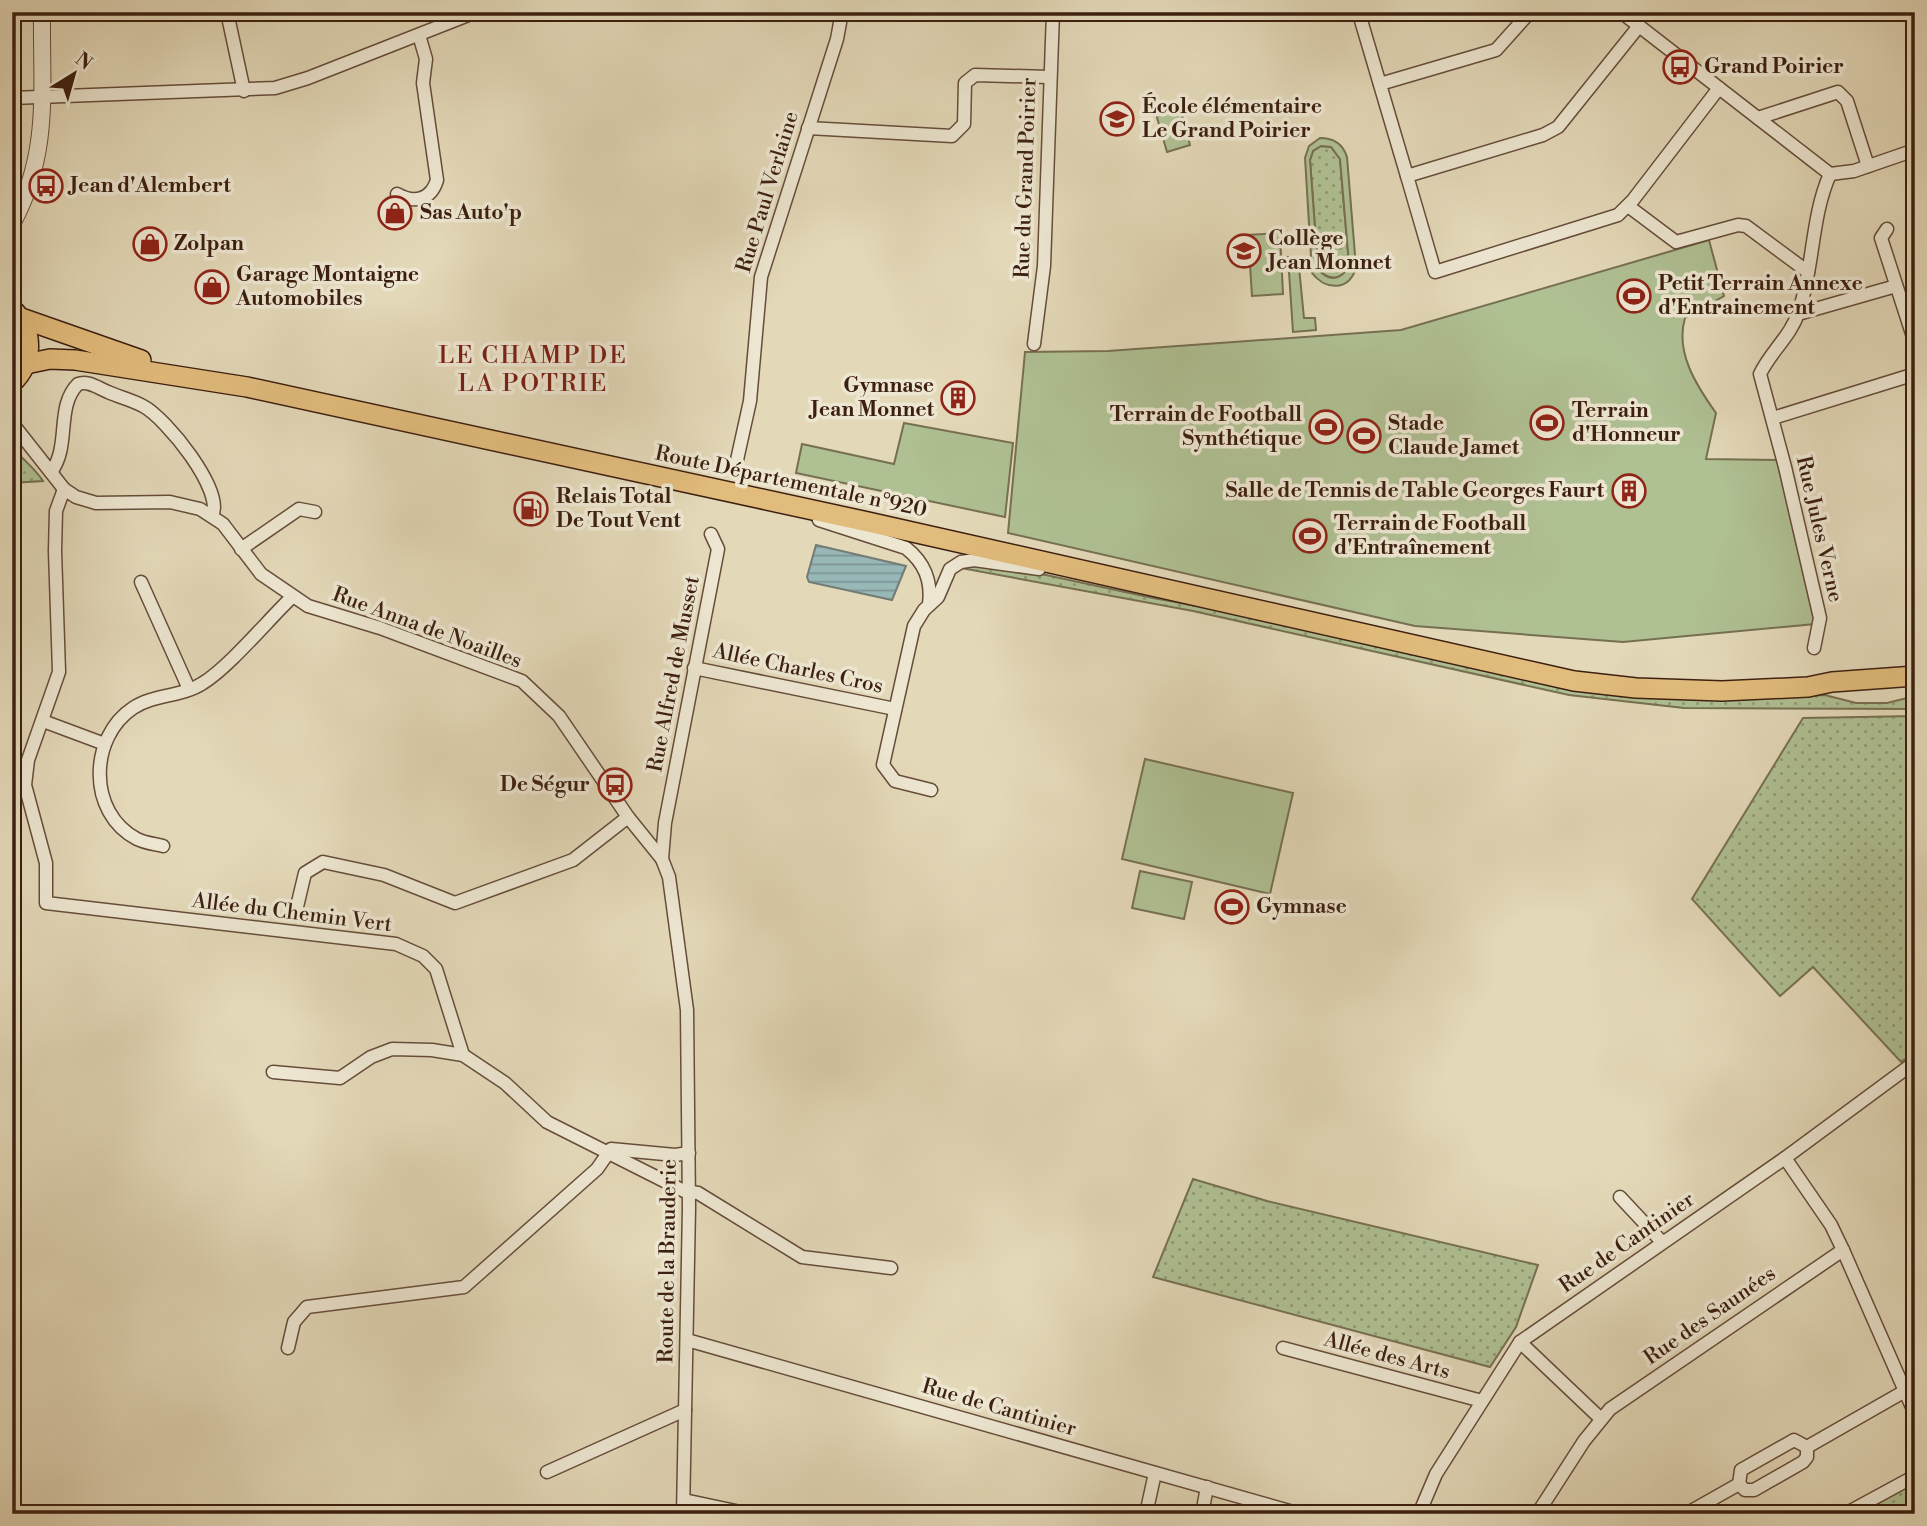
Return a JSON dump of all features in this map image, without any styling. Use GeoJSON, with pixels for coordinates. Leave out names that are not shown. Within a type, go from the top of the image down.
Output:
{"type":"FeatureCollection","features":[{"type":"Feature","properties":{"kind":"main road"},"geometry":{"type":"LineString","coordinates":[[12,383],[26,365],[29,341],[16,313]]}},
{"type":"Feature","properties":{"kind":"main road"},"geometry":{"type":"LineString","coordinates":[[16,313],[134,358],[198,371],[247,387]]}},
{"type":"Feature","properties":{"kind":"main road"},"geometry":{"type":"LineString","coordinates":[[26,365],[50,359],[75,359],[247,387]]}},
{"type":"Feature","properties":{"kind":"main road","name":"Route Départementale n°920"},"geometry":{"type":"LineString","coordinates":[[247,387],[759,498],[1574,681],[1671,691],[1808,687]]}},
{"type":"Feature","properties":{"kind":"main road"},"geometry":{"type":"LineString","coordinates":[[1808,687],[1832,682],[1915,676]]}},
{"type":"Feature","properties":{"kind":"main road"},"geometry":{"type":"LineString","coordinates":[[1808,687],[1832,691],[1915,689]]}},
{"type":"Feature","properties":{"kind":"street"},"geometry":{"type":"LineString","coordinates":[[12,224],[28,194],[40,147],[44,96],[42,12]]}},
{"type":"Feature","properties":{"kind":"street"},"geometry":{"type":"LineString","coordinates":[[227,12],[244,91]]}},
{"type":"Feature","properties":{"kind":"street"},"geometry":{"type":"LineString","coordinates":[[12,98],[275,88],[476,12]]}},
{"type":"Feature","properties":{"kind":"street","name":"Rue Paul Verlaine"},"geometry":{"type":"LineString","coordinates":[[735,469],[750,401],[761,277],[842,12]]}},
{"type":"Feature","properties":{"kind":"street","name":"Rue du Grand Poirier"},"geometry":{"type":"LineString","coordinates":[[1034,344],[1044,266],[1053,12]]}},
{"type":"Feature","properties":{"kind":"street"},"geometry":{"type":"LineString","coordinates":[[1361,12],[1360,17],[1436,272],[1609,220],[1628,206],[1719,88]]}},
{"type":"Feature","properties":{"kind":"street"},"geometry":{"type":"LineString","coordinates":[[1380,84],[1496,50],[1530,12]]}},
{"type":"Feature","properties":{"kind":"street"},"geometry":{"type":"LineString","coordinates":[[1622,13],[1830,174],[1868,166],[1915,150]]}},
{"type":"Feature","properties":{"kind":"street"},"geometry":{"type":"LineString","coordinates":[[1407,176],[1543,135],[1558,127],[1639,26]]}},
{"type":"Feature","properties":{"kind":"street"},"geometry":{"type":"LineString","coordinates":[[397,194],[413,201],[423,199],[437,180],[423,83],[426,59],[419,35]]}},
{"type":"Feature","properties":{"kind":"street"},"geometry":{"type":"LineString","coordinates":[[808,128],[952,136],[964,124],[965,83],[968,78],[975,75],[1049,77]]}},
{"type":"Feature","properties":{"kind":"street"},"geometry":{"type":"LineString","coordinates":[[1758,118],[1838,92],[1847,101],[1868,166]]}},
{"type":"Feature","properties":{"kind":"street"},"geometry":{"type":"LineString","coordinates":[[1830,174],[1821,197],[1798,314],[1896,286]]}},
{"type":"Feature","properties":{"kind":"street"},"geometry":{"type":"LineString","coordinates":[[1628,206],[1676,242],[1738,225],[1746,226],[1808,272]]}},
{"type":"Feature","properties":{"kind":"street"},"geometry":{"type":"LineString","coordinates":[[1887,229],[1881,238],[1915,342]]}},
{"type":"Feature","properties":{"kind":"street","name":"Rue Jules Verne"},"geometry":{"type":"LineString","coordinates":[[1798,314],[1781,346],[1759,374],[1773,418],[1820,618],[1814,648]]}},
{"type":"Feature","properties":{"kind":"street"},"geometry":{"type":"LineString","coordinates":[[1773,418],[1915,374]]}},
{"type":"Feature","properties":{"kind":"street"},"geometry":{"type":"LineString","coordinates":[[13,420],[51,472],[64,489],[76,497],[96,503],[170,502],[200,509],[212,516],[216,507],[212,495],[175,436],[143,406],[88,384],[78,384],[69,394],[61,446],[51,472]]}},
{"type":"Feature","properties":{"kind":"street"},"geometry":{"type":"LineString","coordinates":[[64,489],[56,511],[55,538],[59,672],[43,720],[102,743]]}},
{"type":"Feature","properties":{"kind":"street"},"geometry":{"type":"LineString","coordinates":[[759,498],[906,548],[916,556],[927,574],[929,605]]}},
{"type":"Feature","properties":{"kind":"street"},"geometry":{"type":"LineString","coordinates":[[241,549],[299,509],[315,512]]}},
{"type":"Feature","properties":{"kind":"street","name":"Rue Anna de Noailles"},"geometry":{"type":"LineString","coordinates":[[212,516],[229,531],[261,574],[308,606],[380,628],[522,681],[559,716],[628,817],[662,859]]}},
{"type":"Feature","properties":{"kind":"street","name":"Rue Alfred de Musset"},"geometry":{"type":"LineString","coordinates":[[687,1010],[669,877],[662,859],[665,823],[718,549],[711,534]]}},
{"type":"Feature","properties":{"kind":"street"},"geometry":{"type":"LineString","coordinates":[[931,790],[895,781],[885,771],[884,757],[914,626],[938,597],[950,569],[966,560],[1133,583]]}},
{"type":"Feature","properties":{"kind":"street"},"geometry":{"type":"LineString","coordinates":[[141,582],[189,689]]}},
{"type":"Feature","properties":{"kind":"street"},"geometry":{"type":"LineString","coordinates":[[163,846],[137,839],[122,827],[108,810],[99,775],[102,743],[130,710],[146,700],[189,689],[211,677],[292,597]]}},
{"type":"Feature","properties":{"kind":"street","name":"Allée Charles Cros"},"geometry":{"type":"LineString","coordinates":[[694,668],[895,709]]}},
{"type":"Feature","properties":{"kind":"street","name":"Allée du Chemin Vert"},"geometry":{"type":"LineString","coordinates":[[43,720],[26,768],[25,785],[48,872],[44,897],[46,903],[396,944],[423,956],[436,970],[463,1055]]}},
{"type":"Feature","properties":{"kind":"street"},"geometry":{"type":"LineString","coordinates":[[295,915],[304,873],[323,862],[384,875],[455,903],[573,860],[628,817]]}},
{"type":"Feature","properties":{"kind":"street"},"geometry":{"type":"LineString","coordinates":[[639,831],[665,823]]}},
{"type":"Feature","properties":{"kind":"street","name":"Route de la Brauderie"},"geometry":{"type":"LineString","coordinates":[[683,1507],[689,1192],[687,1010]]}},
{"type":"Feature","properties":{"kind":"street"},"geometry":{"type":"LineString","coordinates":[[273,1072],[340,1078],[371,1057],[392,1049],[432,1050],[463,1055],[498,1079],[547,1122],[654,1177],[689,1192],[698,1193],[802,1257],[891,1268]]}},
{"type":"Feature","properties":{"kind":"street","name":"Rue de Cantinier"},"geometry":{"type":"LineString","coordinates":[[1420,1513],[1436,1474],[1520,1342],[1785,1158],[1915,1062]]}},
{"type":"Feature","properties":{"kind":"street"},"geometry":{"type":"LineString","coordinates":[[288,1348],[294,1322],[307,1307],[464,1287],[597,1169],[615,1147],[658,1153],[689,1153]]}},
{"type":"Feature","properties":{"kind":"street"},"geometry":{"type":"LineString","coordinates":[[654,1177],[649,1168],[658,1153]]}},
{"type":"Feature","properties":{"kind":"street"},"geometry":{"type":"LineString","coordinates":[[1785,1158],[1831,1225],[1912,1407]]}},
{"type":"Feature","properties":{"kind":"street"},"geometry":{"type":"LineString","coordinates":[[1620,1197],[1662,1242]]}},
{"type":"Feature","properties":{"kind":"street","name":"Rue des Saunées"},"geometry":{"type":"LineString","coordinates":[[1537,1514],[1610,1409],[1843,1250]]}},
{"type":"Feature","properties":{"kind":"street","name":"Rue de Cantinier"},"geometry":{"type":"LineString","coordinates":[[687,1340],[1300,1514]]}},
{"type":"Feature","properties":{"kind":"street"},"geometry":{"type":"LineString","coordinates":[[1520,1342],[1601,1419]]}},
{"type":"Feature","properties":{"kind":"street","name":"Allée des Arts"},"geometry":{"type":"LineString","coordinates":[[1283,1348],[1482,1401]]}},
{"type":"Feature","properties":{"kind":"street"},"geometry":{"type":"LineString","coordinates":[[1807,1447],[1905,1391]]}},
{"type":"Feature","properties":{"kind":"street"},"geometry":{"type":"LineString","coordinates":[[547,1472],[685,1410]]}},
{"type":"Feature","properties":{"kind":"street"},"geometry":{"type":"LineString","coordinates":[[1739,1484],[1741,1470],[1794,1440],[1807,1447]]}},
{"type":"Feature","properties":{"kind":"street"},"geometry":{"type":"LineString","coordinates":[[1739,1484],[1745,1490],[1754,1490],[1803,1462],[1807,1457],[1807,1447]]}},
{"type":"Feature","properties":{"kind":"street"},"geometry":{"type":"LineString","coordinates":[[1146,1514],[1155,1473]]}},
{"type":"Feature","properties":{"kind":"street"},"geometry":{"type":"LineString","coordinates":[[1845,1514],[1915,1476]]}},
{"type":"Feature","properties":{"kind":"street"},"geometry":{"type":"LineString","coordinates":[[1686,1514],[1739,1484]]}},
{"type":"Feature","properties":{"kind":"street"},"geometry":{"type":"LineString","coordinates":[[1202,1514],[1207,1487]]}},
{"type":"Feature","properties":{"kind":"street"},"geometry":{"type":"LineString","coordinates":[[683,1507],[750,1514]]}},
{"type":"Feature","properties":{"kind":"green space"},"geometry":{"type":"Polygon","coordinates":[[[1180,108],[1190,145],[1167,152],[1156,114],[1180,108]]]}},
{"type":"Feature","properties":{"kind":"green space"},"geometry":{"type":"Polygon","coordinates":[[[1320,138],[1330,139],[1340,145],[1347,157],[1356,267],[1349,281],[1337,286],[1324,283],[1312,273],[1305,158],[1309,146],[1320,138]],[[1321,146],[1313,151],[1310,160],[1318,269],[1335,278],[1343,274],[1349,264],[1340,159],[1331,147],[1321,146]]]}},
{"type":"Feature","properties":{"kind":"green space"},"geometry":{"type":"Polygon","coordinates":[[[1321,146],[1331,147],[1340,159],[1349,264],[1343,273],[1335,277],[1327,276],[1318,269],[1310,160],[1313,151],[1321,146]]]}},
{"type":"Feature","properties":{"kind":"green space"},"geometry":{"type":"Polygon","coordinates":[[[1280,233],[1283,294],[1252,296],[1248,235],[1280,233]]]}},
{"type":"Feature","properties":{"kind":"green space","name":"Stade Claude Jamet"},"geometry":{"type":"Polygon","coordinates":[[[1709,240],[1724,296],[1685,318],[1683,331],[1689,368],[1716,413],[1706,459],[1777,460],[1815,624],[1623,642],[1415,626],[1008,533],[1025,352],[1108,351],[1401,330],[1709,240]]]}},
{"type":"Feature","properties":{"kind":"green space"},"geometry":{"type":"Polygon","coordinates":[[[1288,257],[1298,257],[1304,318],[1315,318],[1316,330],[1293,332],[1288,257]]]}},
{"type":"Feature","properties":{"kind":"green space"},"geometry":{"type":"Polygon","coordinates":[[[904,423],[1013,443],[1005,517],[796,473],[802,444],[894,464],[904,423]]]}},
{"type":"Feature","properties":{"kind":"green space"},"geometry":{"type":"Polygon","coordinates":[[[12,447],[36,472],[43,481],[12,483],[12,447]]]}},
{"type":"Feature","properties":{"kind":"green space"},"geometry":{"type":"Polygon","coordinates":[[[961,568],[1018,569],[1153,598],[1713,700],[1825,695],[1856,703],[1887,703],[1915,697],[1915,709],[1684,708],[1569,695],[1193,611],[961,568]]]}},
{"type":"Feature","properties":{"kind":"green space"},"geometry":{"type":"Polygon","coordinates":[[[1915,716],[1915,744],[1907,751],[1915,757],[1915,1052],[1901,1062],[1813,967],[1780,996],[1692,899],[1803,718],[1915,716]]]}},
{"type":"Feature","properties":{"kind":"green space"},"geometry":{"type":"Polygon","coordinates":[[[1145,759],[1293,793],[1270,894],[1122,859],[1145,759]]]}},
{"type":"Feature","properties":{"kind":"green space"},"geometry":{"type":"Polygon","coordinates":[[[1140,871],[1192,882],[1184,919],[1132,908],[1140,871]]]}},
{"type":"Feature","properties":{"kind":"green space"},"geometry":{"type":"Polygon","coordinates":[[[1193,1179],[1267,1201],[1538,1265],[1516,1327],[1490,1367],[1153,1277],[1193,1179]]]}},
{"type":"Feature","properties":{"kind":"green space"},"geometry":{"type":"Polygon","coordinates":[[[1915,1483],[1915,1514],[1860,1514],[1908,1486],[1915,1483]]]}},
{"type":"Feature","properties":{"kind":"water"},"geometry":{"type":"Polygon","coordinates":[[[816,545],[906,566],[892,600],[809,582],[807,577],[816,545]]]}},
{"type":"Feature","properties":{"kind":"place","name":"Grand Poirier"},"geometry":{"type":"Point","coordinates":[1680,67]}},
{"type":"Feature","properties":{"kind":"place","name":"École élémentaire Le Grand Poirier"},"geometry":{"type":"Point","coordinates":[1117,119]}},
{"type":"Feature","properties":{"kind":"place","name":"Jean d'Alembert"},"geometry":{"type":"Point","coordinates":[46,186]}},
{"type":"Feature","properties":{"kind":"place","name":"Sas Auto'p"},"geometry":{"type":"Point","coordinates":[395,213]}},
{"type":"Feature","properties":{"kind":"place","name":"Zolpan"},"geometry":{"type":"Point","coordinates":[150,244]}},
{"type":"Feature","properties":{"kind":"place","name":"Collège Jean Monnet"},"geometry":{"type":"Point","coordinates":[1244,251]}},
{"type":"Feature","properties":{"kind":"place","name":"Garage Montaigne Automobiles"},"geometry":{"type":"Point","coordinates":[212,287]}},
{"type":"Feature","properties":{"kind":"place","name":"Petit Terrain Annexe d'Entrainement"},"geometry":{"type":"Point","coordinates":[1634,296]}},
{"type":"Feature","properties":{"kind":"place","name":"Gymnase Jean Monnet"},"geometry":{"type":"Point","coordinates":[958,398]}},
{"type":"Feature","properties":{"kind":"place","name":"Terrain d'Honneur"},"geometry":{"type":"Point","coordinates":[1547,423]}},
{"type":"Feature","properties":{"kind":"place","name":"Terrain de Football Synthétique"},"geometry":{"type":"Point","coordinates":[1326,427]}},
{"type":"Feature","properties":{"kind":"place","name":"Stade Claude Jamet"},"geometry":{"type":"Point","coordinates":[1364,436]}},
{"type":"Feature","properties":{"kind":"place","name":"Salle de Tennis de Table Georges Faurt"},"geometry":{"type":"Point","coordinates":[1629,491]}},
{"type":"Feature","properties":{"kind":"place","name":"Relais Total De Tout Vent"},"geometry":{"type":"Point","coordinates":[531,509]}},
{"type":"Feature","properties":{"kind":"place","name":"Terrain de Football d'Entraînement"},"geometry":{"type":"Point","coordinates":[1310,536]}},
{"type":"Feature","properties":{"kind":"place","name":"De Ségur"},"geometry":{"type":"Point","coordinates":[615,785]}},
{"type":"Feature","properties":{"kind":"place","name":"Gymnase"},"geometry":{"type":"Point","coordinates":[1232,907]}},
{"type":"Feature","properties":{"kind":"district","name":"LE CHAMP DE LA POTRIE"},"geometry":{"type":"Point","coordinates":[533,370]}}]}
